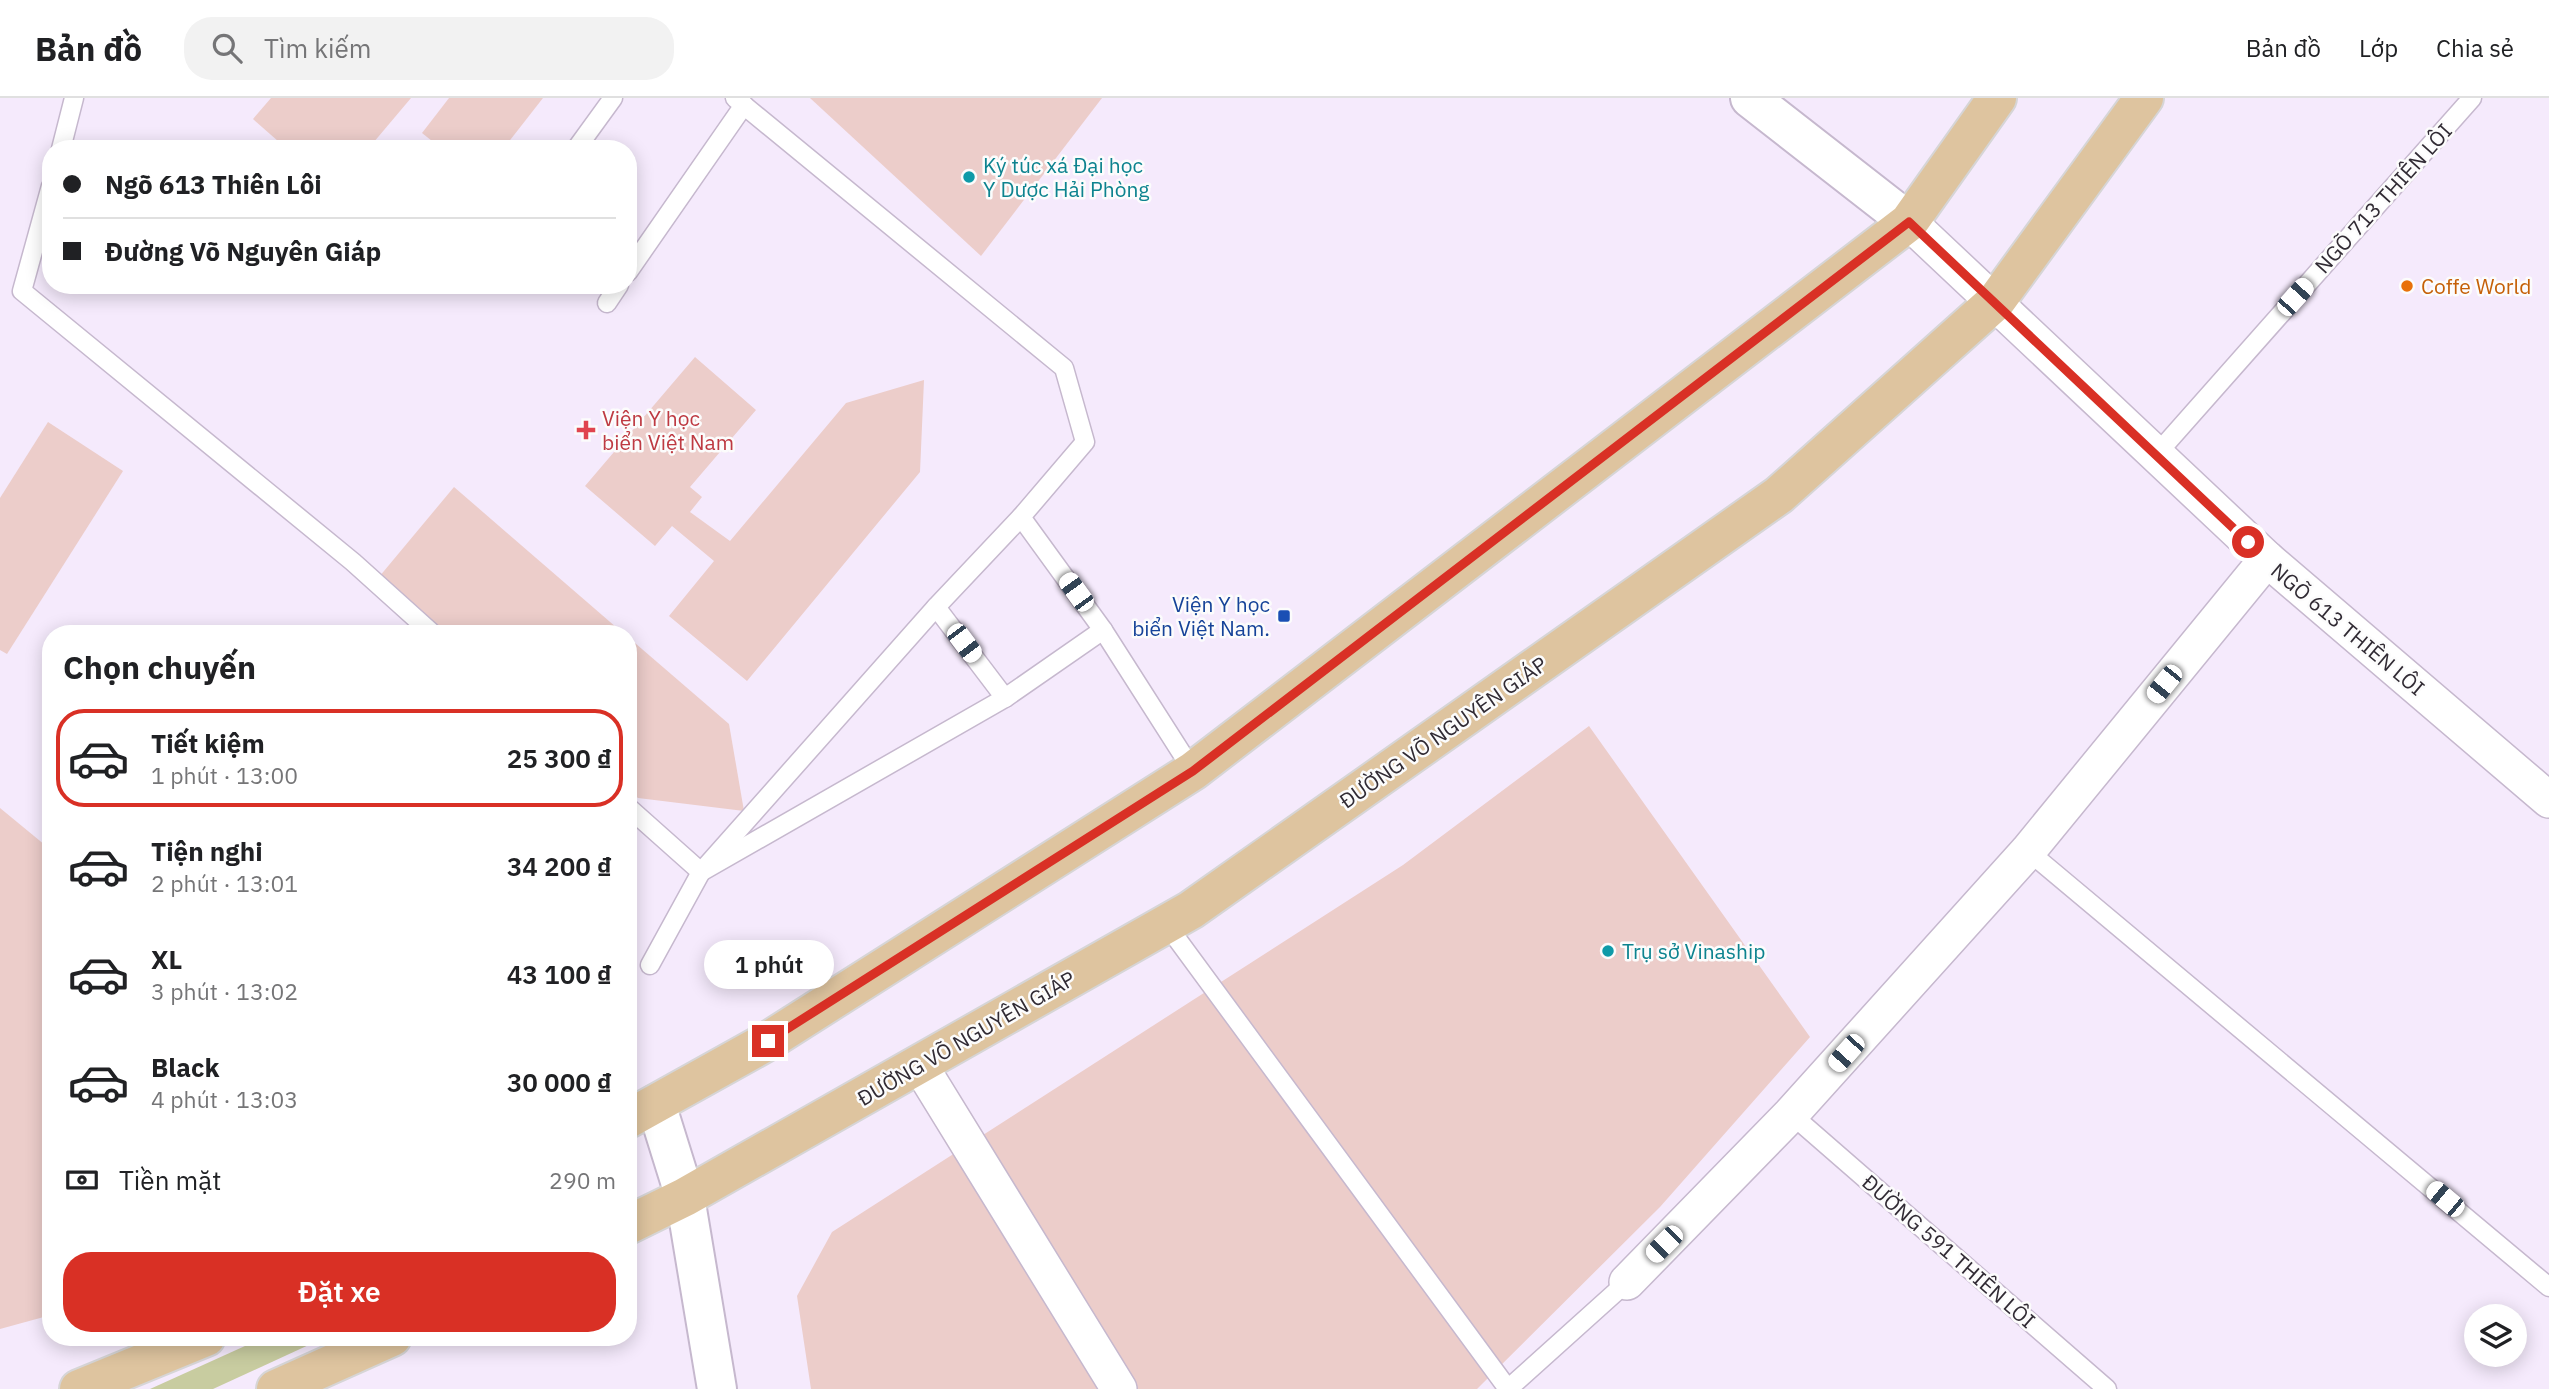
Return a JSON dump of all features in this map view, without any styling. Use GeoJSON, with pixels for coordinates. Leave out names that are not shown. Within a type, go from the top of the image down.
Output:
{"type":"FeatureCollection","features":[{"type":"Feature","properties":{"kind":"main road"},"geometry":{"type":"LineString","coordinates":[[642,1112],[768,1041],[1193,771],[1909,222],[1997,98]]}},
{"type":"Feature","properties":{"kind":"main road","name":"ĐƯỜNG VÕ NGUYÊN GIÁP"},"geometry":{"type":"LineString","coordinates":[[637,1221],[685,1197],[1166,924],[1214,894],[1779,495],[1996,300],[2144,98]]}},
{"type":"Feature","properties":{"kind":"main road"},"geometry":{"type":"LineString","coordinates":[[79,1389],[184,1346]]}},
{"type":"Feature","properties":{"kind":"main road"},"geometry":{"type":"LineString","coordinates":[[276,1389],[372,1346]]}},
{"type":"Feature","properties":{"kind":"street"},"geometry":{"type":"LineString","coordinates":[[1750,98],[1909,222]]}},
{"type":"Feature","properties":{"kind":"street","name":"NGÕ 613 THIÊN LÔI"},"geometry":{"type":"LineString","coordinates":[[1909,222],[1996,300],[2155,456],[2267,559],[2549,800]]}},
{"type":"Feature","properties":{"kind":"street"},"geometry":{"type":"LineString","coordinates":[[1627,1282],[1791,1114],[2028,851],[2267,559]]}},
{"type":"Feature","properties":{"kind":"street"},"geometry":{"type":"LineString","coordinates":[[919,1064],[1119,1389]]}},
{"type":"Feature","properties":{"kind":"street"},"geometry":{"type":"LineString","coordinates":[[642,1112],[685,1197],[717,1389]]}},
{"type":"Feature","properties":{"kind":"lane"},"geometry":{"type":"LineString","coordinates":[[63,140],[75,98]]}},
{"type":"Feature","properties":{"kind":"lane"},"geometry":{"type":"LineString","coordinates":[[583,140],[613,98]]}},
{"type":"Feature","properties":{"kind":"lane","name":"NGÕ 713 THIÊN LÔI"},"geometry":{"type":"LineString","coordinates":[[2155,456],[2472,98]]}},
{"type":"Feature","properties":{"kind":"lane"},"geometry":{"type":"LineString","coordinates":[[637,258],[739,101],[1064,368],[1085,442],[1021,517],[936,607],[701,872],[650,965]]}},
{"type":"Feature","properties":{"kind":"lane"},"geometry":{"type":"LineString","coordinates":[[42,219],[22,291],[353,562],[423,625]]}},
{"type":"Feature","properties":{"kind":"lane"},"geometry":{"type":"LineString","coordinates":[[607,303],[613,294]]}},
{"type":"Feature","properties":{"kind":"lane"},"geometry":{"type":"LineString","coordinates":[[1021,517],[1103,630],[1193,771]]}},
{"type":"Feature","properties":{"kind":"lane"},"geometry":{"type":"LineString","coordinates":[[936,607],[1005,698]]}},
{"type":"Feature","properties":{"kind":"lane"},"geometry":{"type":"LineString","coordinates":[[701,872],[1005,698],[1103,630]]}},
{"type":"Feature","properties":{"kind":"lane"},"geometry":{"type":"LineString","coordinates":[[637,815],[701,872]]}},
{"type":"Feature","properties":{"kind":"lane"},"geometry":{"type":"LineString","coordinates":[[2028,851],[2549,1287]]}},
{"type":"Feature","properties":{"kind":"lane"},"geometry":{"type":"LineString","coordinates":[[1166,924],[1508,1389],[1627,1282]]}},
{"type":"Feature","properties":{"kind":"lane","name":"ĐƯỜNG 591 THIÊN LÔI"},"geometry":{"type":"LineString","coordinates":[[1791,1114],[2106,1389]]}},
{"type":"Feature","properties":{"kind":"green space"},"geometry":{"type":"Polygon","coordinates":[[[245,1346],[306,1346],[213,1389],[150,1389],[245,1346]]]}},
{"type":"Feature","properties":{"kind":"building"},"geometry":{"type":"Polygon","coordinates":[[[271,98],[411,98],[376,140],[277,140],[253,119],[271,98]]]}},
{"type":"Feature","properties":{"kind":"building"},"geometry":{"type":"Polygon","coordinates":[[[449,98],[543,98],[510,140],[431,140],[422,133],[449,98]]]}},
{"type":"Feature","properties":{"kind":"building","name":"Ký túc xá Đại học Y Dược Hải Phòng"},"geometry":{"type":"Polygon","coordinates":[[[810,98],[1102,98],[981,256],[810,98]]]}},
{"type":"Feature","properties":{"kind":"building"},"geometry":{"type":"Polygon","coordinates":[[[695,357],[756,410],[690,487],[702,497],[690,512],[730,541],[846,403],[924,380],[920,472],[747,681],[669,616],[714,561],[672,526],[655,546],[585,486],[695,357]]]}},
{"type":"Feature","properties":{"kind":"building"},"geometry":{"type":"Polygon","coordinates":[[[48,422],[123,471],[7,654],[0,650],[0,498],[48,422]]]}},
{"type":"Feature","properties":{"kind":"building"},"geometry":{"type":"Polygon","coordinates":[[[454,487],[614,625],[435,625],[379,577],[454,487]]]}},
{"type":"Feature","properties":{"kind":"building"},"geometry":{"type":"Polygon","coordinates":[[[637,645],[729,724],[744,811],[638,798],[637,645]]]}},
{"type":"Feature","properties":{"kind":"building"},"geometry":{"type":"Polygon","coordinates":[[[1589,726],[1810,1037],[1660,1207],[1477,1389],[811,1389],[797,1296],[832,1232],[1403,865],[1589,726]]]}},
{"type":"Feature","properties":{"kind":"building"},"geometry":{"type":"Polygon","coordinates":[[[0,808],[42,843],[42,1317],[0,1329],[0,808]]]}},
{"type":"Feature","properties":{"kind":"place","name":"Ký túc xá Đại học Y Dược Hải Phòng"},"geometry":{"type":"Point","coordinates":[969,177]}},
{"type":"Feature","properties":{"kind":"place","name":"Coffe World"},"geometry":{"type":"Point","coordinates":[2407,286]}},
{"type":"Feature","properties":{"kind":"place","name":"Viện Y học biển Việt Nam"},"geometry":{"type":"Point","coordinates":[586,430]}},
{"type":"Feature","properties":{"kind":"place","name":"Viện Y học biển Việt Nam."},"geometry":{"type":"Point","coordinates":[1284,616]}},
{"type":"Feature","properties":{"kind":"place","name":"Trụ sở Vinaship"},"geometry":{"type":"Point","coordinates":[1608,951]}},
{"type":"Feature","properties":{"kind":"route"},"geometry":{"type":"LineString","coordinates":[[768,1041],[1193,771],[1909,222],[1996,300],[2155,456],[2248,542]]}}]}
